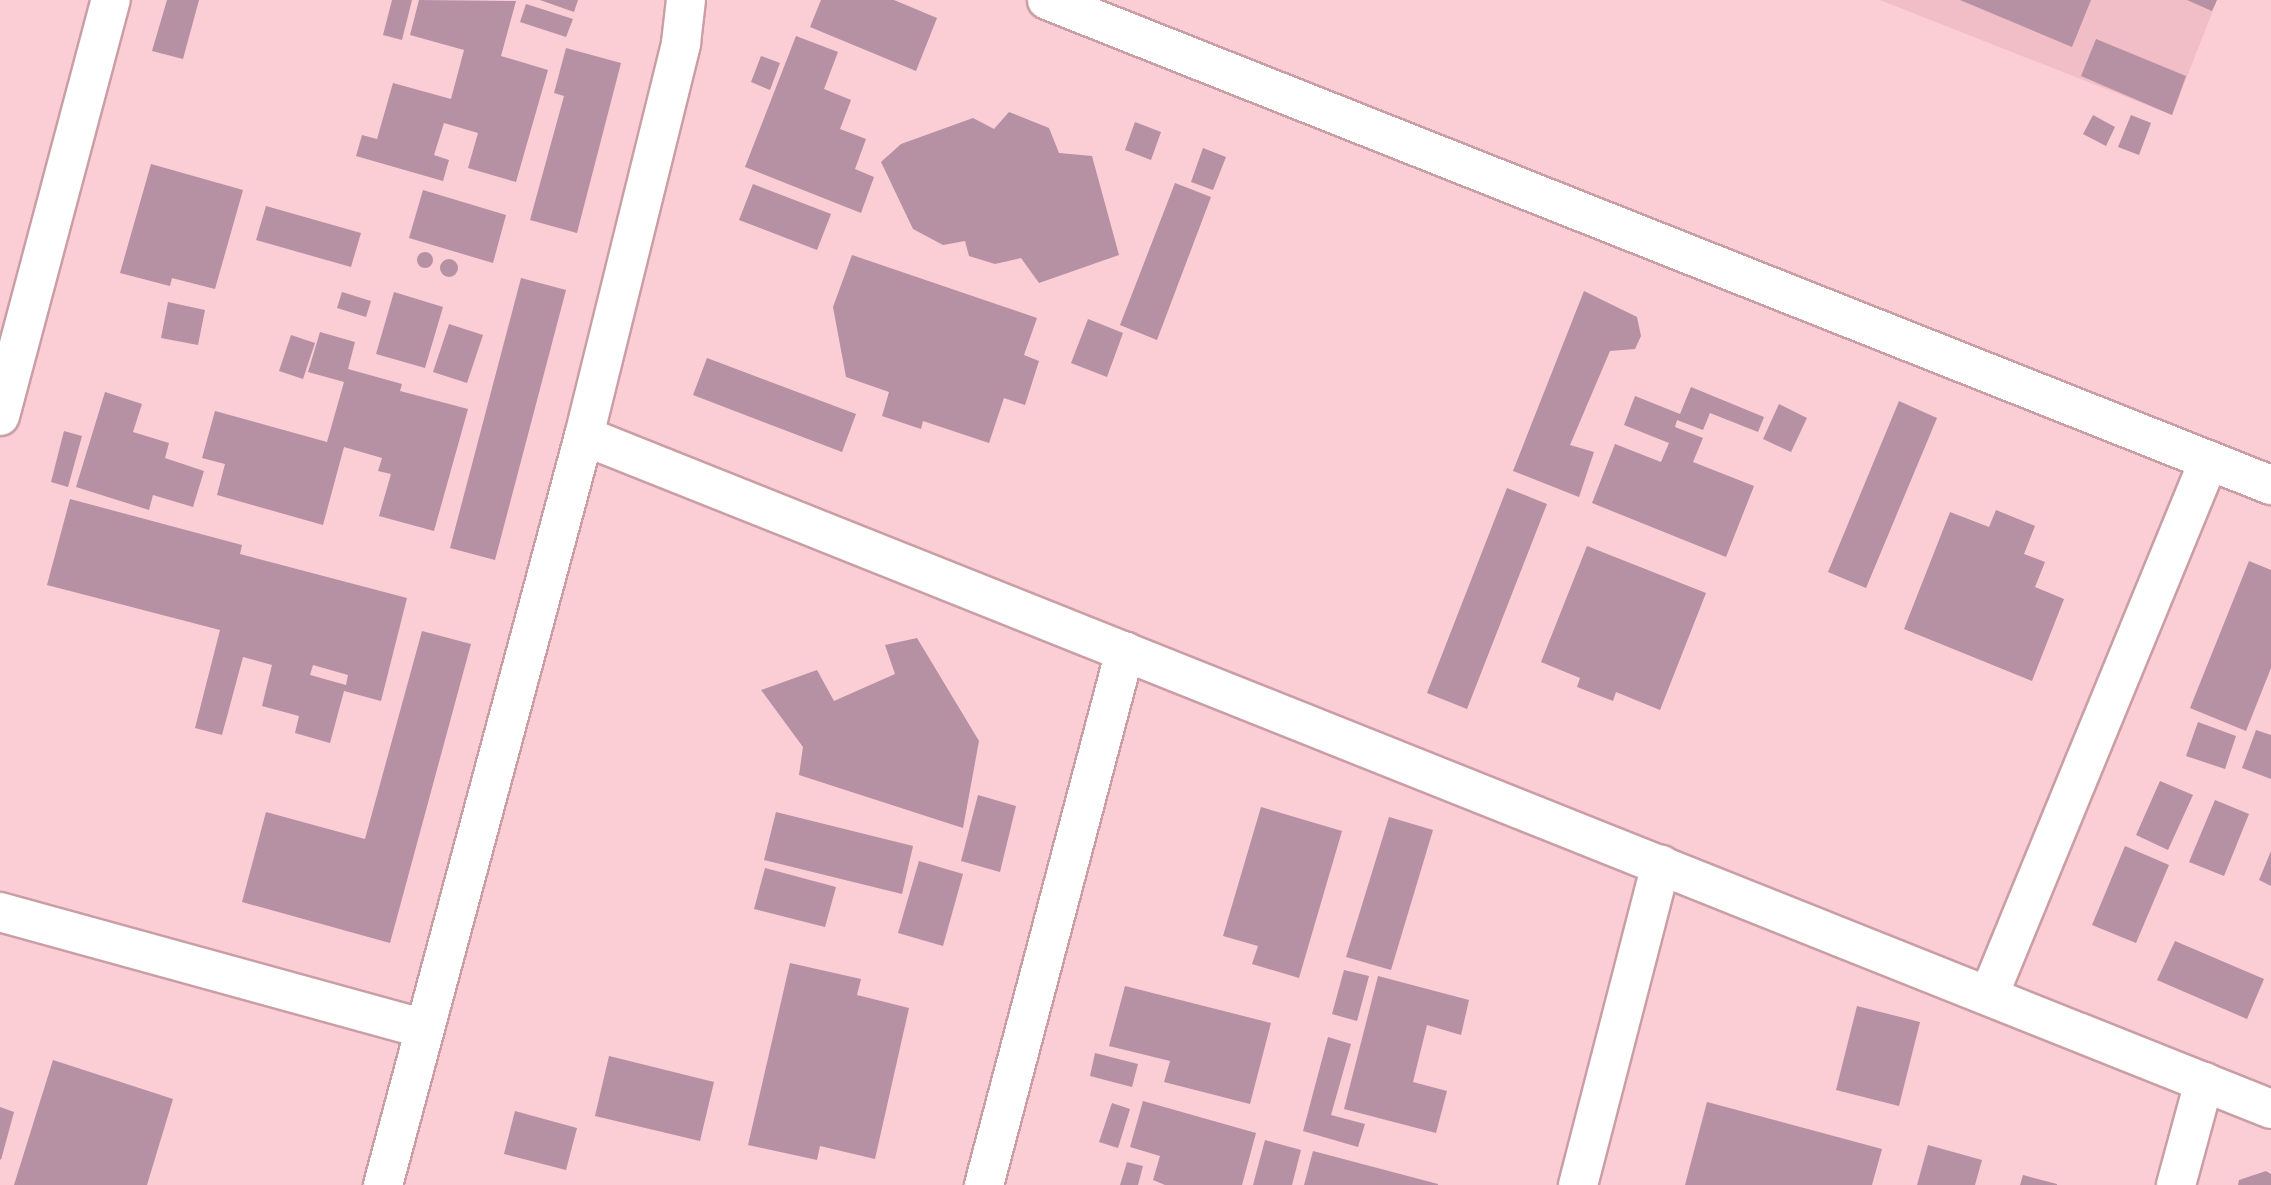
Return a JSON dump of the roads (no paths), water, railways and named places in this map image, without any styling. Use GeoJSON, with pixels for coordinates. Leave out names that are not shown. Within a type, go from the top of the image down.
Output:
{"type":"FeatureCollection","features":[{"type":"Feature","properties":{"kind":"street"},"geometry":{"type":"LineString","coordinates":[[383,1185],[584,436],[681,43],[686,0]]}},
{"type":"Feature","properties":{"kind":"street"},"geometry":{"type":"LineString","coordinates":[[681,43],[714,0]]}},
{"type":"Feature","properties":{"kind":"street"},"geometry":{"type":"LineString","coordinates":[[1047,0],[2271,485]]}},
{"type":"Feature","properties":{"kind":"street"},"geometry":{"type":"LineString","coordinates":[[0,416],[8,358],[103,2]]}},
{"type":"Feature","properties":{"kind":"street"},"geometry":{"type":"LineString","coordinates":[[584,436],[2271,1109]]}},
{"type":"Feature","properties":{"kind":"street"},"geometry":{"type":"LineString","coordinates":[[1989,995],[2209,460]]}},
{"type":"Feature","properties":{"kind":"street"},"geometry":{"type":"LineString","coordinates":[[984,1185],[1125,651]]}},
{"type":"Feature","properties":{"kind":"street"},"geometry":{"type":"LineString","coordinates":[[1578,1185],[1661,865]]}},
{"type":"Feature","properties":{"kind":"street"},"geometry":{"type":"LineString","coordinates":[[0,912],[424,1029]]}},
{"type":"Feature","properties":{"kind":"street"},"geometry":{"type":"LineString","coordinates":[[2176,1185],[2204,1082]]}}]}
